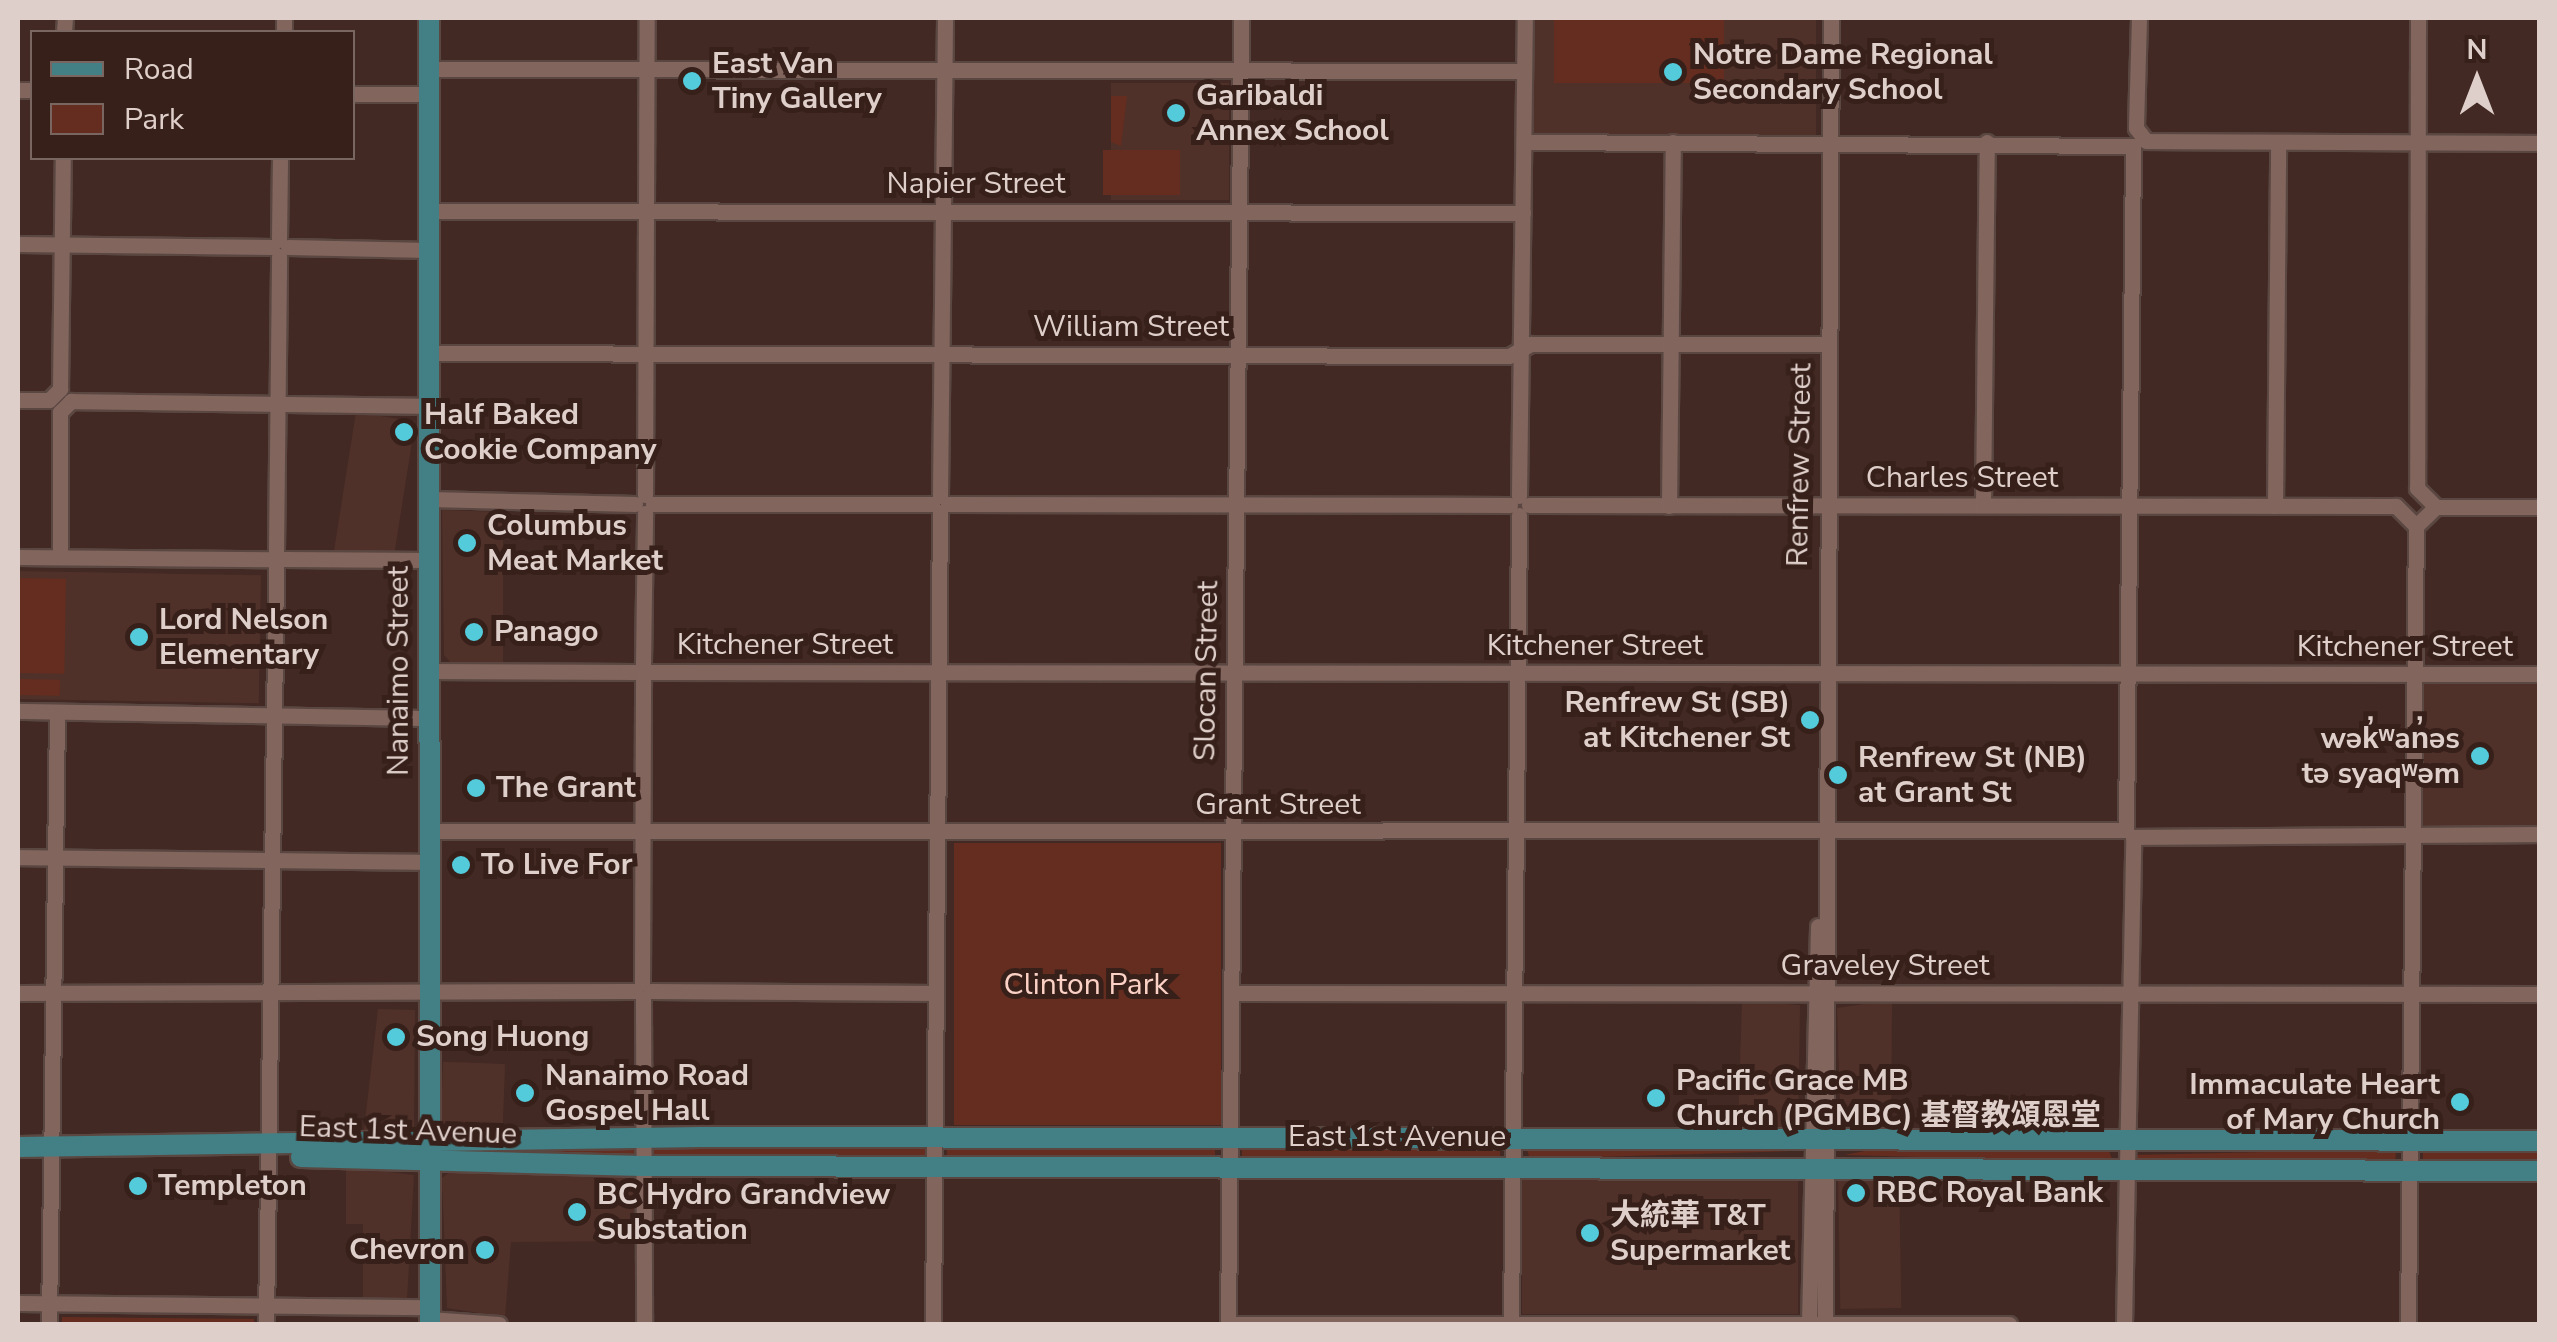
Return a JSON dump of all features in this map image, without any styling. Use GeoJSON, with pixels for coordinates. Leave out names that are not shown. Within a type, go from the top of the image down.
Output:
{"type":"FeatureCollection","features":[{"type":"Feature","properties":{"kind":"main road","name":"Nanaimo Street"},"geometry":{"type":"LineString","coordinates":[[430,18],[430,1317]]}},
{"type":"Feature","properties":{"kind":"main road","name":"East 1st Avenue"},"geometry":{"type":"LineString","coordinates":[[430,1153],[642,1138],[2540,1141]]}},
{"type":"Feature","properties":{"kind":"main road","name":"East 1st Avenue"},"geometry":{"type":"LineString","coordinates":[[18,1147],[430,1153],[642,1166],[1819,1166],[2540,1171]]}},
{"type":"Feature","properties":{"kind":"street"},"geometry":{"type":"LineString","coordinates":[[644,1324],[647,18]]}},
{"type":"Feature","properties":{"kind":"street"},"geometry":{"type":"LineString","coordinates":[[933,1324],[945,18]]}},
{"type":"Feature","properties":{"kind":"street","name":"Slocan Street"},"geometry":{"type":"LineString","coordinates":[[1231,1324],[1229,1138],[1241,18]]}},
{"type":"Feature","properties":{"kind":"street"},"geometry":{"type":"LineString","coordinates":[[1511,1323],[1525,18]]}},
{"type":"Feature","properties":{"kind":"street","name":"Renfrew Street"},"geometry":{"type":"LineString","coordinates":[[1809,1324],[1820,1139],[1831,18]]}},
{"type":"Feature","properties":{"kind":"street"},"geometry":{"type":"LineString","coordinates":[[2124,1324],[2139,18]]}},
{"type":"Feature","properties":{"kind":"street"},"geometry":{"type":"LineString","coordinates":[[2408,1324],[2418,18]]}},
{"type":"Feature","properties":{"kind":"street"},"geometry":{"type":"LineString","coordinates":[[429,69],[1524,70]]}},
{"type":"Feature","properties":{"kind":"street"},"geometry":{"type":"LineString","coordinates":[[355,94],[429,94]]}},
{"type":"Feature","properties":{"kind":"street"},"geometry":{"type":"LineString","coordinates":[[1524,142],[2540,143]]}},
{"type":"Feature","properties":{"kind":"street"},"geometry":{"type":"LineString","coordinates":[[1669,506],[1674,142]]}},
{"type":"Feature","properties":{"kind":"street"},"geometry":{"type":"LineString","coordinates":[[1983,505],[1987,142]]}},
{"type":"Feature","properties":{"kind":"street"},"geometry":{"type":"LineString","coordinates":[[2275,506],[2278,143]]}},
{"type":"Feature","properties":{"kind":"street"},"geometry":{"type":"LineString","coordinates":[[60,556],[63,160]]}},
{"type":"Feature","properties":{"kind":"street"},"geometry":{"type":"LineString","coordinates":[[266,1324],[264,1150],[270,994],[280,160]]}},
{"type":"Feature","properties":{"kind":"street","name":"Napier Street"},"geometry":{"type":"LineString","coordinates":[[429,211],[1523,213]]}},
{"type":"Feature","properties":{"kind":"street"},"geometry":{"type":"LineString","coordinates":[[18,244],[430,250]]}},
{"type":"Feature","properties":{"kind":"street","name":"William Street"},"geometry":{"type":"LineString","coordinates":[[429,354],[1238,354],[1671,342],[1829,344]]}},
{"type":"Feature","properties":{"kind":"street"},"geometry":{"type":"LineString","coordinates":[[18,400],[429,406]]}},
{"type":"Feature","properties":{"kind":"street","name":"Charles Street"},"geometry":{"type":"LineString","coordinates":[[429,499],[645,504],[2540,507]]}},
{"type":"Feature","properties":{"kind":"street"},"geometry":{"type":"LineString","coordinates":[[18,556],[429,560]]}},
{"type":"Feature","properties":{"kind":"street","name":"Kitchener Street"},"geometry":{"type":"LineString","coordinates":[[429,671],[2540,674]]}},
{"type":"Feature","properties":{"kind":"street"},"geometry":{"type":"LineString","coordinates":[[18,712],[429,718]]}},
{"type":"Feature","properties":{"kind":"street"},"geometry":{"type":"LineString","coordinates":[[49,1324],[57,712]]}},
{"type":"Feature","properties":{"kind":"street","name":"Grant Street"},"geometry":{"type":"LineString","coordinates":[[429,831],[2540,834]]}},
{"type":"Feature","properties":{"kind":"street"},"geometry":{"type":"LineString","coordinates":[[18,856],[428,862]]}},
{"type":"Feature","properties":{"kind":"street"},"geometry":{"type":"LineString","coordinates":[[18,993],[936,993]]}},
{"type":"Feature","properties":{"kind":"street","name":"Graveley Street"},"geometry":{"type":"LineString","coordinates":[[1231,993],[2540,994]]}},
{"type":"Feature","properties":{"kind":"street","name":"Renfrew Street"},"geometry":{"type":"LineString","coordinates":[[1819,1166],[1824,1324]]}},
{"type":"Feature","properties":{"kind":"street"},"geometry":{"type":"LineString","coordinates":[[18,1302],[266,1306],[499,1324]]}},
{"type":"Feature","properties":{"kind":"street"},"geometry":{"type":"LineString","coordinates":[[1231,1324],[2009,1324]]}},
{"type":"Feature","properties":{"kind":"shaded area","name":"Notre Dame Regional Secondary School"},"geometry":{"type":"Polygon","coordinates":[[[1531,18],[1816,18],[1816,135],[1531,135],[1531,18]]]}},
{"type":"Feature","properties":{"kind":"shaded area"},"geometry":{"type":"Polygon","coordinates":[[[1111,83],[1229,83],[1229,200],[1111,200],[1111,83]]]}},
{"type":"Feature","properties":{"kind":"shaded area"},"geometry":{"type":"Polygon","coordinates":[[[356,412],[415,421],[393,562],[334,552],[356,412]]]}},
{"type":"Feature","properties":{"kind":"shaded area"},"geometry":{"type":"Polygon","coordinates":[[[442,510],[503,512],[503,665],[452,664],[444,655],[442,510]]]}},
{"type":"Feature","properties":{"kind":"shaded area","name":"Lord Nelson Elementary"},"geometry":{"type":"Polygon","coordinates":[[[18,571],[261,575],[259,703],[18,699],[18,571]]]}},
{"type":"Feature","properties":{"kind":"shaded area","name":"wək̓ʷan̓əs tə syaqʷəm"},"geometry":{"type":"Polygon","coordinates":[[[2420,681],[2539,681],[2539,830],[2420,830],[2420,681]]]}},
{"type":"Feature","properties":{"kind":"shaded area"},"geometry":{"type":"Polygon","coordinates":[[[1892,1000],[1891,1134],[1841,1132],[1837,1008],[1892,1000]]]}},
{"type":"Feature","properties":{"kind":"shaded area"},"geometry":{"type":"Polygon","coordinates":[[[1742,1001],[1800,1005],[1798,1130],[1742,1133],[1738,1126],[1742,1001]]]}},
{"type":"Feature","properties":{"kind":"shaded area"},"geometry":{"type":"Polygon","coordinates":[[[378,1009],[415,1010],[414,1131],[363,1139],[378,1009]]]}},
{"type":"Feature","properties":{"kind":"shaded area"},"geometry":{"type":"Polygon","coordinates":[[[443,1062],[505,1064],[503,1132],[441,1130],[443,1062]]]}},
{"type":"Feature","properties":{"kind":"shaded area"},"geometry":{"type":"Polygon","coordinates":[[[346,1167],[414,1175],[407,1299],[363,1300],[363,1224],[346,1224],[346,1167]]]}},
{"type":"Feature","properties":{"kind":"shaded area"},"geometry":{"type":"Polygon","coordinates":[[[451,1171],[634,1174],[635,1241],[511,1242],[505,1317],[447,1308],[442,1178],[451,1171]]]}},
{"type":"Feature","properties":{"kind":"shaded area"},"geometry":{"type":"Polygon","coordinates":[[[1899,1174],[1901,1308],[1840,1309],[1838,1175],[1899,1174]]]}},
{"type":"Feature","properties":{"kind":"shaded area"},"geometry":{"type":"Polygon","coordinates":[[[1522,1176],[1798,1176],[1798,1314],[1522,1314],[1522,1176]]]}},
{"type":"Feature","properties":{"kind":"green space"},"geometry":{"type":"Polygon","coordinates":[[[1554,18],[1724,18],[1724,83],[1554,83],[1554,18]]]}},
{"type":"Feature","properties":{"kind":"green space"},"geometry":{"type":"Polygon","coordinates":[[[1111,96],[1127,96],[1121,146],[1111,142],[1111,96]]]}},
{"type":"Feature","properties":{"kind":"green space"},"geometry":{"type":"Polygon","coordinates":[[[1103,150],[1180,150],[1180,195],[1103,195],[1103,150]]]}},
{"type":"Feature","properties":{"kind":"green space"},"geometry":{"type":"Polygon","coordinates":[[[18,578],[66,579],[64,674],[18,673],[18,578]]]}},
{"type":"Feature","properties":{"kind":"green space"},"geometry":{"type":"Polygon","coordinates":[[[18,679],[60,680],[60,696],[18,695],[18,679]]]}},
{"type":"Feature","properties":{"kind":"green space","name":"Clinton Park"},"geometry":{"type":"Polygon","coordinates":[[[954,843],[1221,843],[1221,1125],[954,1125],[954,843]]]}},
{"type":"Feature","properties":{"kind":"green space"},"geometry":{"type":"Polygon","coordinates":[[[654,1143],[925,1146],[927,1156],[654,1160],[654,1143]]]}},
{"type":"Feature","properties":{"kind":"green space"},"geometry":{"type":"Polygon","coordinates":[[[947,1144],[1215,1144],[1215,1160],[947,1160],[947,1144]]]}},
{"type":"Feature","properties":{"kind":"green space"},"geometry":{"type":"Polygon","coordinates":[[[1242,1144],[1500,1144],[1500,1160],[1242,1160],[1242,1144]]]}},
{"type":"Feature","properties":{"kind":"green space"},"geometry":{"type":"Polygon","coordinates":[[[1525,1144],[1792,1148],[1793,1151],[1530,1159],[1525,1144]]]}},
{"type":"Feature","properties":{"kind":"green space"},"geometry":{"type":"Polygon","coordinates":[[[535,1145],[633,1146],[635,1150],[632,1158],[450,1156],[535,1145]]]}},
{"type":"Feature","properties":{"kind":"green space"},"geometry":{"type":"Polygon","coordinates":[[[2423,1147],[2539,1147],[2539,1163],[2423,1163],[2423,1147]]]}},
{"type":"Feature","properties":{"kind":"green space"},"geometry":{"type":"Polygon","coordinates":[[[2108,1148],[2113,1162],[1844,1155],[1870,1150],[2108,1148]]]}},
{"type":"Feature","properties":{"kind":"green space"},"geometry":{"type":"Polygon","coordinates":[[[2396,1149],[2395,1164],[2139,1162],[2133,1155],[2396,1149]]]}},
{"type":"Feature","properties":{"kind":"green space"},"geometry":{"type":"Polygon","coordinates":[[[62,1317],[254,1319],[254,1324],[62,1324],[62,1317]]]}},
{"type":"Feature","properties":{"kind":"place","name":"Notre Dame Regional Secondary School"},"geometry":{"type":"Point","coordinates":[1673,72]}},
{"type":"Feature","properties":{"kind":"place","name":"East Van Tiny Gallery"},"geometry":{"type":"Point","coordinates":[692,81]}},
{"type":"Feature","properties":{"kind":"place","name":"Garibaldi Annex School"},"geometry":{"type":"Point","coordinates":[1176,113]}},
{"type":"Feature","properties":{"kind":"place","name":"Half Baked Cookie Company"},"geometry":{"type":"Point","coordinates":[404,432]}},
{"type":"Feature","properties":{"kind":"place","name":"Columbus Meat Market"},"geometry":{"type":"Point","coordinates":[467,543]}},
{"type":"Feature","properties":{"kind":"place","name":"Panago"},"geometry":{"type":"Point","coordinates":[474,632]}},
{"type":"Feature","properties":{"kind":"place","name":"Lord Nelson Elementary"},"geometry":{"type":"Point","coordinates":[139,637]}},
{"type":"Feature","properties":{"kind":"place","name":"Renfrew St (SB) at Kitchener St"},"geometry":{"type":"Point","coordinates":[1810,720]}},
{"type":"Feature","properties":{"kind":"place","name":"wək̓ʷan̓əs tə syaqʷəm"},"geometry":{"type":"Point","coordinates":[2480,756]}},
{"type":"Feature","properties":{"kind":"place","name":"Renfrew St (NB) at Grant St"},"geometry":{"type":"Point","coordinates":[1838,775]}},
{"type":"Feature","properties":{"kind":"place","name":"The Grant"},"geometry":{"type":"Point","coordinates":[476,788]}},
{"type":"Feature","properties":{"kind":"place","name":"To Live For"},"geometry":{"type":"Point","coordinates":[461,865]}},
{"type":"Feature","properties":{"kind":"place","name":"Song Huong"},"geometry":{"type":"Point","coordinates":[396,1037]}},
{"type":"Feature","properties":{"kind":"place","name":"Nanaimo Road Gospel Hall"},"geometry":{"type":"Point","coordinates":[525,1093]}},
{"type":"Feature","properties":{"kind":"place","name":"Pacific Grace MB Church (PGMBC) 基督教頌恩堂"},"geometry":{"type":"Point","coordinates":[1656,1098]}},
{"type":"Feature","properties":{"kind":"place","name":"Immaculate Heart of Mary Church"},"geometry":{"type":"Point","coordinates":[2460,1102]}},
{"type":"Feature","properties":{"kind":"place","name":"Templeton"},"geometry":{"type":"Point","coordinates":[138,1186]}},
{"type":"Feature","properties":{"kind":"place","name":"RBC Royal Bank"},"geometry":{"type":"Point","coordinates":[1856,1193]}},
{"type":"Feature","properties":{"kind":"place","name":"BC Hydro Grandview Substation"},"geometry":{"type":"Point","coordinates":[577,1212]}},
{"type":"Feature","properties":{"kind":"place","name":"大統華 T&T Supermarket"},"geometry":{"type":"Point","coordinates":[1590,1233]}},
{"type":"Feature","properties":{"kind":"place","name":"Chevron"},"geometry":{"type":"Point","coordinates":[485,1250]}}]}
